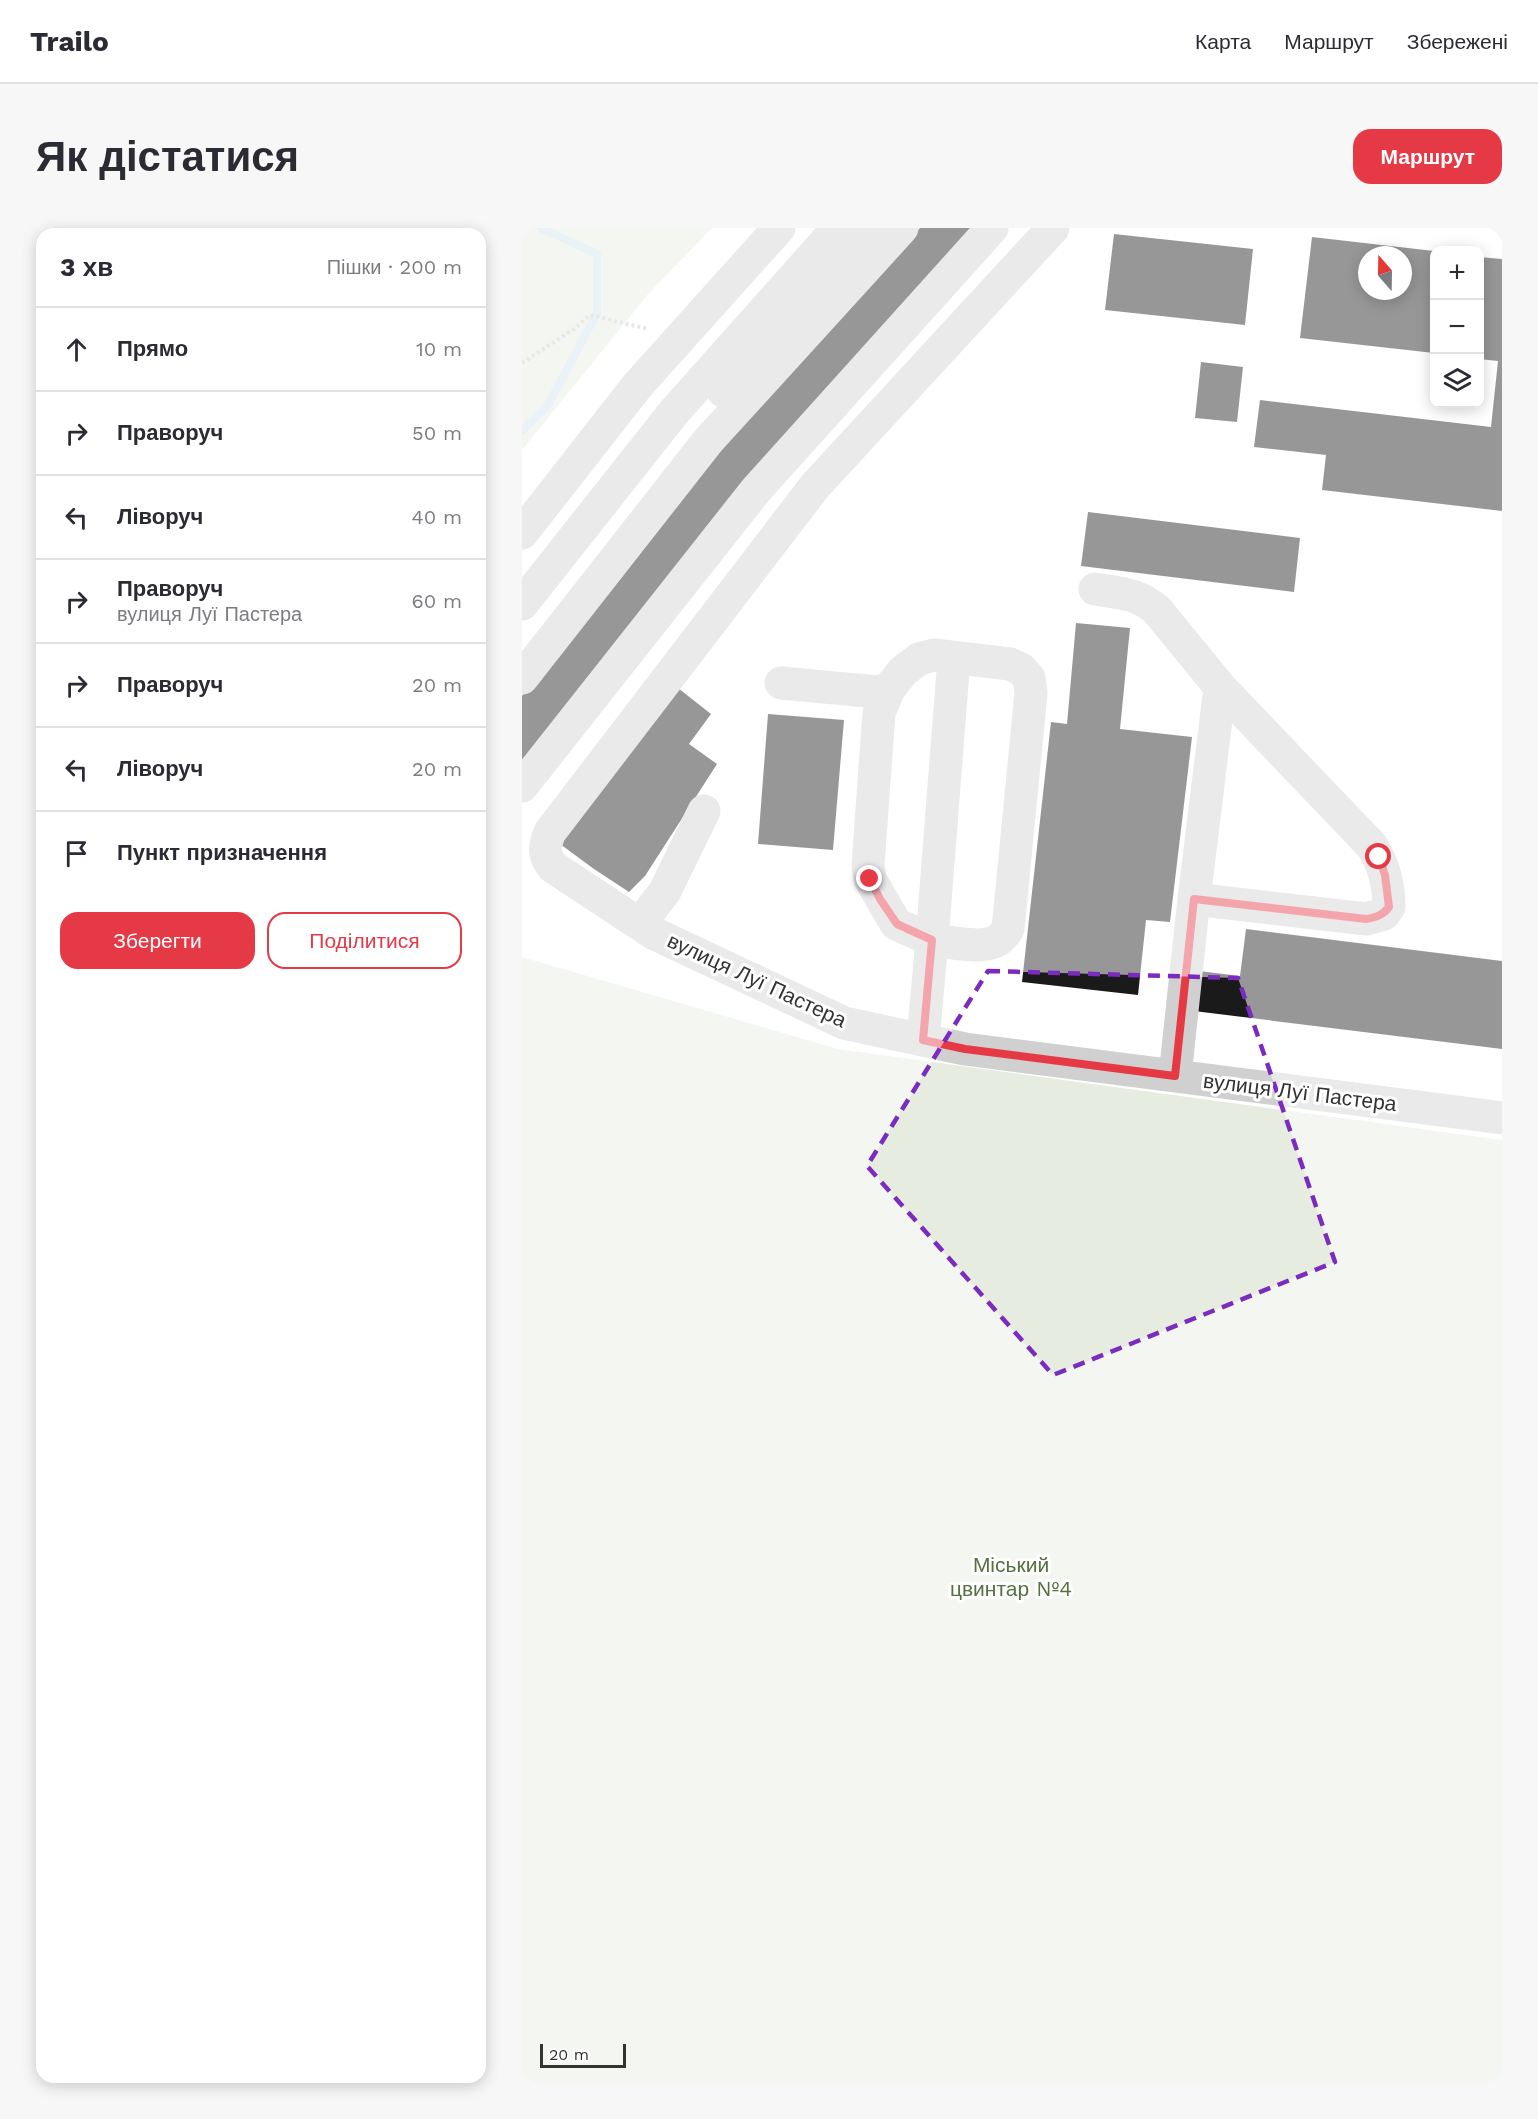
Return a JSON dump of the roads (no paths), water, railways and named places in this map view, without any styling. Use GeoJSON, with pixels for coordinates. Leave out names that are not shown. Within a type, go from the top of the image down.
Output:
{"type":"FeatureCollection","features":[{"type":"Feature","properties":{"kind":"street"},"geometry":{"type":"LineString","coordinates":[[522,498],[618,374],[748,228]]}},
{"type":"Feature","properties":{"kind":"street"},"geometry":{"type":"LineString","coordinates":[[522,533],[638,386],[778,228]]}},
{"type":"Feature","properties":{"kind":"street"},"geometry":{"type":"LineString","coordinates":[[522,570],[654,401],[809,228]]}},
{"type":"Feature","properties":{"kind":"street"},"geometry":{"type":"LineString","coordinates":[[522,604],[674,412],[838,228]]}},
{"type":"Feature","properties":{"kind":"street"},"geometry":{"type":"LineString","coordinates":[[522,642],[690,426],[871,228]]}},
{"type":"Feature","properties":{"kind":"street"},"geometry":{"type":"LineString","coordinates":[[522,678],[708,441],[902,228]]}},
{"type":"Feature","properties":{"kind":"street"},"geometry":{"type":"LineString","coordinates":[[522,786],[756,490],[992,228]]}},
{"type":"Feature","properties":{"kind":"street","name":"вулиця Луї Пастера"},"geometry":{"type":"LineString","coordinates":[[1053,228],[815,486],[550,832],[544,846],[547,860],[553,867],[647,928],[844,1023],[965,1049],[1502,1119]]}},
{"type":"Feature","properties":{"kind":"street"},"geometry":{"type":"LineString","coordinates":[[1095,590],[1131,594],[1145,599],[1157,610],[1220,687],[1372,846],[1379,857],[1385,875],[1389,907],[1384,914],[1366,919],[1194,899]]}},
{"type":"Feature","properties":{"kind":"street"},"geometry":{"type":"LineString","coordinates":[[934,655],[954,658],[1010,664],[1021,669],[1029,678],[1031,693],[1008,930],[1000,939],[991,944],[978,945],[932,940],[897,924],[870,879],[868,865],[879,713],[889,689],[903,671],[919,659],[934,655]]}},
{"type":"Feature","properties":{"kind":"street"},"geometry":{"type":"LineString","coordinates":[[923,1040],[954,658]]}},
{"type":"Feature","properties":{"kind":"street"},"geometry":{"type":"LineString","coordinates":[[781,682],[878,692],[889,689]]}},
{"type":"Feature","properties":{"kind":"street"},"geometry":{"type":"LineString","coordinates":[[1175,1076],[1220,687]]}},
{"type":"Feature","properties":{"kind":"street"},"geometry":{"type":"LineString","coordinates":[[647,928],[704,811]]}},
{"type":"Feature","properties":{"kind":"waterway"},"geometry":{"type":"LineString","coordinates":[[522,431],[548,405],[597,313],[597,254],[541,228]]}},
{"type":"Feature","properties":{"kind":"park label","name":"Міський цвинтар №4"},"geometry":{"type":"Point","coordinates":[1011,1576]}}]}
